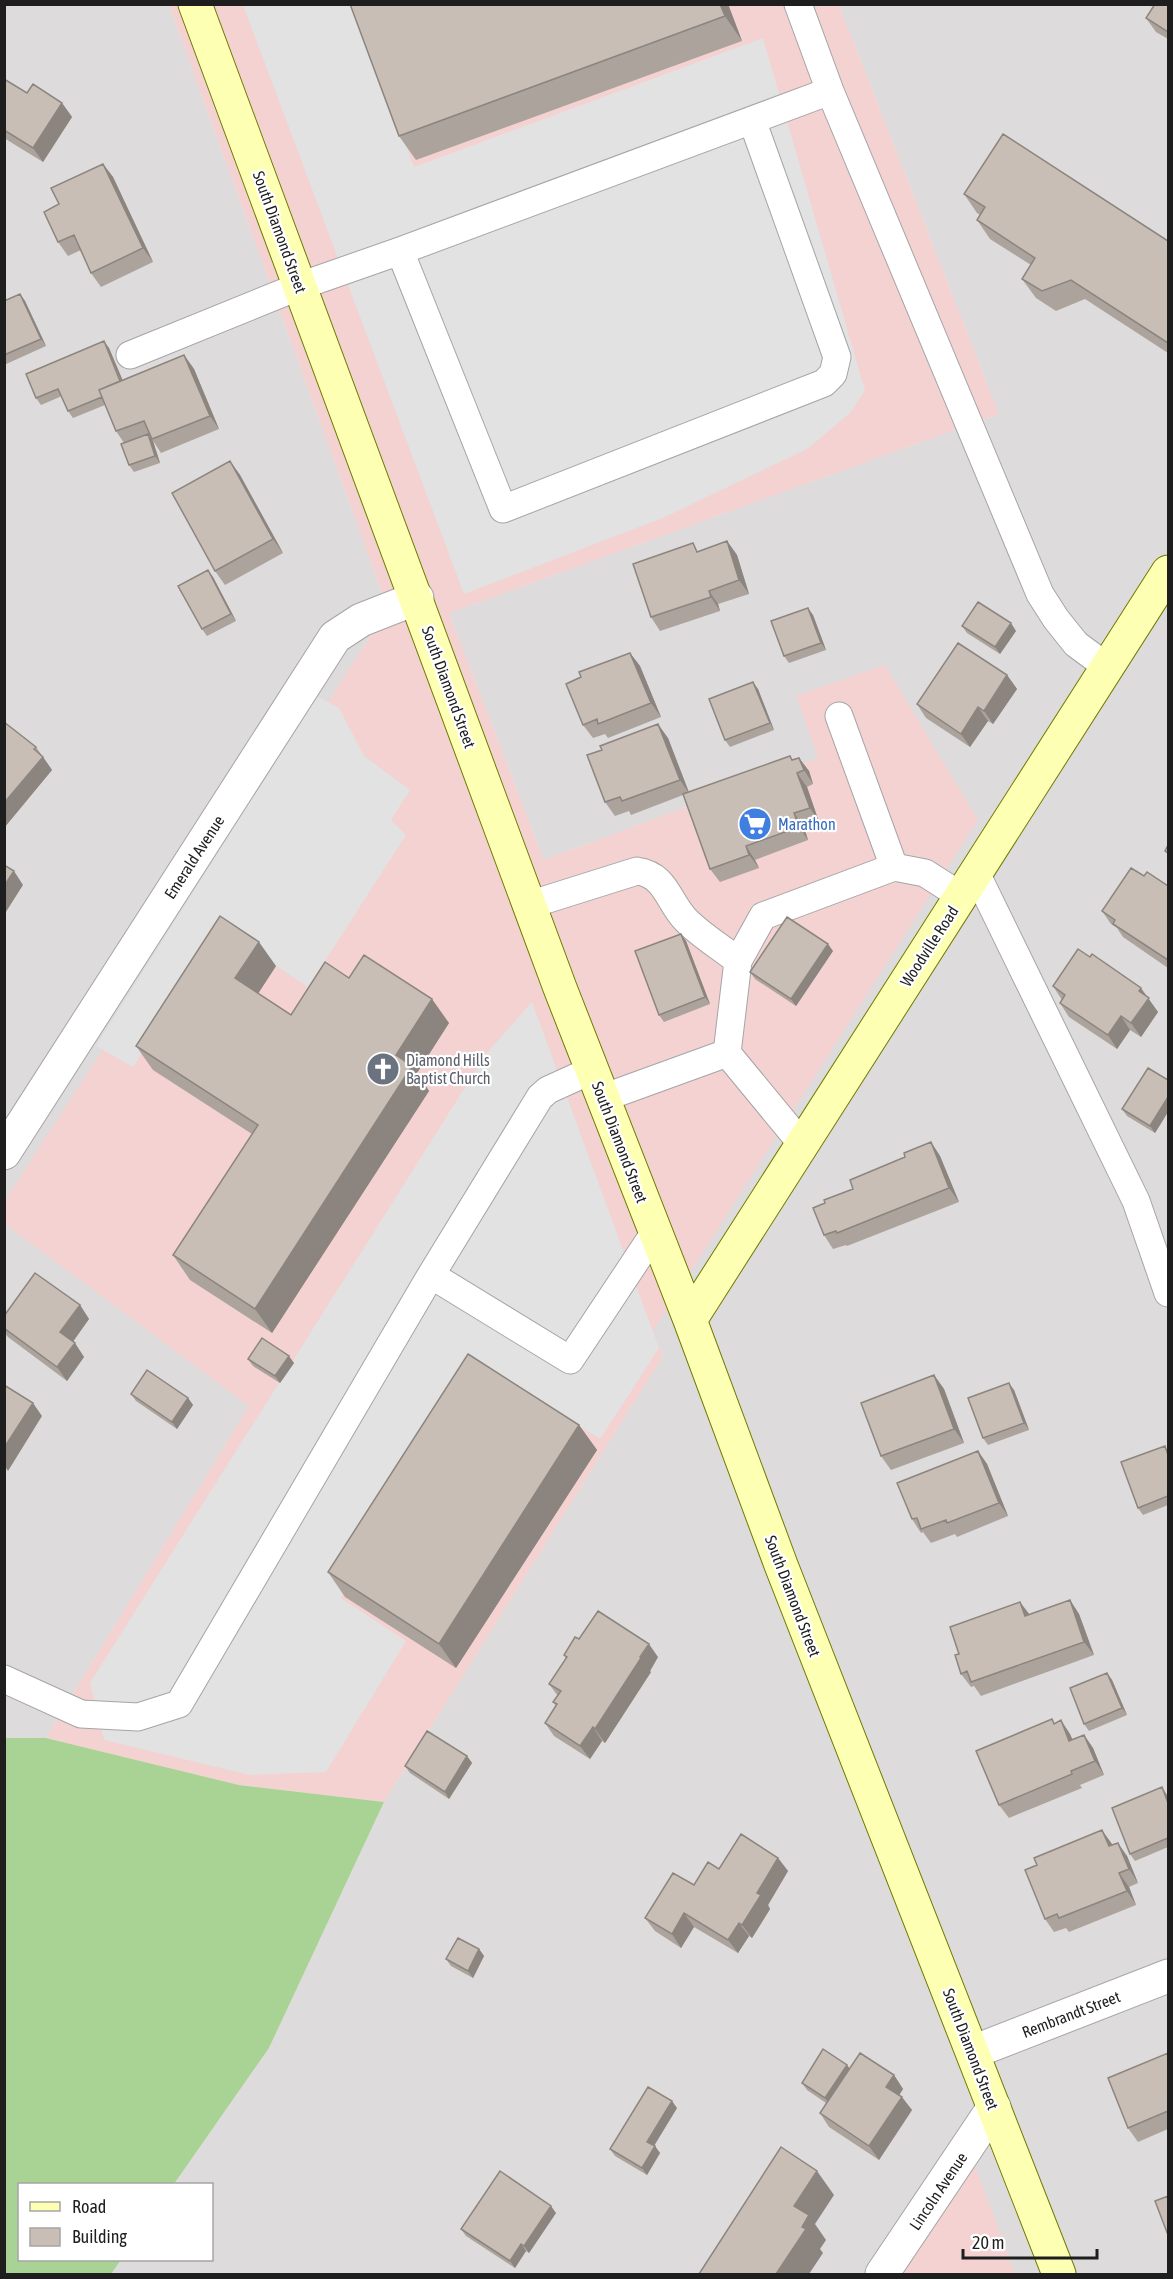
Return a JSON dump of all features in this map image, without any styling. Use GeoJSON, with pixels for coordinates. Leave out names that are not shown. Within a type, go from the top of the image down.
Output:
{"type":"FeatureCollection","features":[{"type":"Feature","properties":{"kind":"street","name":"South Diamond Street"},"geometry":{"type":"LineString","coordinates":[[195,4],[597,1084],[690,1320],[781,1565],[1059,2274]]}},
{"type":"Feature","properties":{"kind":"street","name":"Woodville Road"},"geometry":{"type":"LineString","coordinates":[[690,1320],[1168,572]]}},
{"type":"Feature","properties":{"kind":"street","name":"Emerald Avenue"},"geometry":{"type":"LineString","coordinates":[[4,1153],[335,638],[361,620],[417,598]]}},
{"type":"Feature","properties":{"kind":"street","name":"Rembrandt Street"},"geometry":{"type":"LineString","coordinates":[[973,2052],[1168,1976]]}},
{"type":"Feature","properties":{"kind":"street","name":"Lincoln Avenue"},"geometry":{"type":"LineString","coordinates":[[882,2274],[994,2107]]}},
{"type":"Feature","properties":{"kind":"lane"},"geometry":{"type":"LineString","coordinates":[[798,4],[830,91],[1040,594],[1076,644],[1107,667]]}},
{"type":"Feature","properties":{"kind":"lane"},"geometry":{"type":"LineString","coordinates":[[130,355],[300,285],[400,251],[830,91]]}},
{"type":"Feature","properties":{"kind":"lane"},"geometry":{"type":"LineString","coordinates":[[400,251],[503,509],[824,383],[833,374],[837,357],[752,120]]}},
{"type":"Feature","properties":{"kind":"lane"},"geometry":{"type":"LineString","coordinates":[[839,716],[894,867]]}},
{"type":"Feature","properties":{"kind":"lane"},"geometry":{"type":"LineString","coordinates":[[802,1144],[727,1053],[738,961],[763,916],[894,867],[968,884],[1136,1201],[1168,1293]]}},
{"type":"Feature","properties":{"kind":"lane"},"geometry":{"type":"LineString","coordinates":[[529,905],[637,871],[650,873],[661,883],[686,920],[738,961]]}},
{"type":"Feature","properties":{"kind":"lane"},"geometry":{"type":"LineString","coordinates":[[4,1679],[81,1714],[138,1717],[179,1704],[431,1275],[540,1097],[548,1090],[597,1084],[727,1053]]}},
{"type":"Feature","properties":{"kind":"lane"},"geometry":{"type":"LineString","coordinates":[[431,1275],[570,1360],[655,1232]]}},
{"type":"Feature","properties":{"kind":"shaded area"},"geometry":{"type":"Polygon","coordinates":[[[5,5],[169,5],[388,609],[5,1202],[5,5]]]}},
{"type":"Feature","properties":{"kind":"shaded area"},"geometry":{"type":"Polygon","coordinates":[[[169,5],[839,5],[999,414],[449,613],[544,860],[818,758],[796,696],[885,665],[978,820],[653,1331],[663,1356],[384,1802],[239,1785],[46,1738],[249,1406],[5,1224],[4,1202],[388,609],[169,5]]]}},
{"type":"Feature","properties":{"kind":"shaded area"},"geometry":{"type":"Polygon","coordinates":[[[243,5],[353,5],[414,167],[763,38],[865,391],[850,413],[807,449],[665,517],[464,594],[243,5]]]}},
{"type":"Feature","properties":{"kind":"shaded area"},"geometry":{"type":"Polygon","coordinates":[[[839,5],[1168,5],[1168,2274],[1015,2274],[965,2140],[875,2274],[111,2274],[120,2261],[213,2261],[213,2183],[175,2183],[269,2048],[384,1802],[663,1356],[653,1332],[818,758],[544,860],[449,613],[999,414],[839,5]]]}},
{"type":"Feature","properties":{"kind":"shaded area"},"geometry":{"type":"Polygon","coordinates":[[[317,696],[339,708],[364,756],[410,790],[391,820],[406,835],[308,987],[222,930],[133,1067],[96,1046],[317,696]]]}},
{"type":"Feature","properties":{"kind":"shaded area"},"geometry":{"type":"Polygon","coordinates":[[[532,1002],[659,1348],[600,1439],[487,1367],[341,1598],[406,1641],[326,1772],[250,1775],[104,1740],[90,1683],[486,1054],[532,1002]]]}},
{"type":"Feature","properties":{"kind":"shaded area"},"geometry":{"type":"Polygon","coordinates":[[[5,1224],[249,1406],[46,1738],[5,1740],[5,1224]]]}},
{"type":"Feature","properties":{"kind":"shaded area"},"geometry":{"type":"Polygon","coordinates":[[[965,2139],[1015,2274],[875,2274],[965,2139]]]}},
{"type":"Feature","properties":{"kind":"green space"},"geometry":{"type":"Polygon","coordinates":[[[6,1738],[46,1738],[239,1785],[384,1802],[269,2048],[175,2183],[18,2183],[18,2261],[120,2261],[111,2274],[5,2274],[6,1738]]]}},
{"type":"Feature","properties":{"kind":"building"},"geometry":{"type":"Polygon","coordinates":[[[350,4],[720,4],[725,16],[399,136],[350,4]]]}},
{"type":"Feature","properties":{"kind":"building"},"geometry":{"type":"Polygon","coordinates":[[[1155,4],[1168,4],[1168,32],[1146,18],[1155,4]]]}},
{"type":"Feature","properties":{"kind":"building"},"geometry":{"type":"Polygon","coordinates":[[[4,79],[27,93],[33,84],[62,103],[33,148],[4,130],[4,79]]]}},
{"type":"Feature","properties":{"kind":"building"},"geometry":{"type":"Polygon","coordinates":[[[1003,134],[1168,241],[1168,343],[1071,280],[1042,291],[1022,279],[1035,258],[977,220],[985,207],[964,194],[1003,134]]]}},
{"type":"Feature","properties":{"kind":"building"},"geometry":{"type":"Polygon","coordinates":[[[103,164],[143,248],[91,273],[74,235],[58,242],[44,212],[59,204],[51,188],[103,164]]]}},
{"type":"Feature","properties":{"kind":"building"},"geometry":{"type":"Polygon","coordinates":[[[20,294],[41,339],[4,355],[4,301],[20,294]]]}},
{"type":"Feature","properties":{"kind":"building"},"geometry":{"type":"Polygon","coordinates":[[[104,341],[120,381],[99,390],[102,397],[68,411],[58,389],[36,398],[26,374],[104,341]]]}},
{"type":"Feature","properties":{"kind":"building"},"geometry":{"type":"Polygon","coordinates":[[[184,355],[210,416],[152,439],[144,421],[116,431],[99,390],[184,355]]]}},
{"type":"Feature","properties":{"kind":"building"},"geometry":{"type":"Polygon","coordinates":[[[148,434],[155,456],[129,465],[121,444],[148,434]]]}},
{"type":"Feature","properties":{"kind":"building"},"geometry":{"type":"Polygon","coordinates":[[[230,461],[273,539],[215,571],[172,493],[230,461]]]}},
{"type":"Feature","properties":{"kind":"building"},"geometry":{"type":"Polygon","coordinates":[[[727,541],[739,580],[709,591],[711,597],[651,617],[633,564],[693,543],[697,552],[727,541]]]}},
{"type":"Feature","properties":{"kind":"building"},"geometry":{"type":"Polygon","coordinates":[[[208,570],[231,614],[202,629],[178,586],[208,570]]]}},
{"type":"Feature","properties":{"kind":"building"},"geometry":{"type":"Polygon","coordinates":[[[978,602],[1011,623],[995,647],[962,626],[978,602]]]}},
{"type":"Feature","properties":{"kind":"building"},"geometry":{"type":"Polygon","coordinates":[[[808,608],[821,643],[784,656],[771,621],[808,608]]]}},
{"type":"Feature","properties":{"kind":"building"},"geometry":{"type":"Polygon","coordinates":[[[958,643],[1007,675],[984,711],[978,707],[961,734],[917,704],[958,643]]]}},
{"type":"Feature","properties":{"kind":"building"},"geometry":{"type":"Polygon","coordinates":[[[630,653],[651,703],[598,724],[597,719],[583,725],[566,684],[581,677],[579,672],[630,653]]]}},
{"type":"Feature","properties":{"kind":"building"},"geometry":{"type":"Polygon","coordinates":[[[753,682],[770,723],[725,740],[709,699],[753,682]]]}},
{"type":"Feature","properties":{"kind":"building"},"geometry":{"type":"Polygon","coordinates":[[[4,722],[36,747],[34,749],[43,757],[4,803],[4,722]]]}},
{"type":"Feature","properties":{"kind":"building"},"geometry":{"type":"Polygon","coordinates":[[[658,724],[680,780],[622,801],[620,797],[605,802],[587,755],[602,750],[600,746],[658,724]]]}},
{"type":"Feature","properties":{"kind":"building","name":"Marathon"},"geometry":{"type":"Polygon","coordinates":[[[790,756],[792,760],[799,758],[804,770],[797,773],[810,808],[794,813],[799,827],[746,846],[749,855],[710,869],[683,794],[790,756]]]}},
{"type":"Feature","properties":{"kind":"building"},"geometry":{"type":"Polygon","coordinates":[[[4,865],[14,871],[4,886],[4,865]]]}},
{"type":"Feature","properties":{"kind":"building"},"geometry":{"type":"Polygon","coordinates":[[[1131,868],[1144,876],[1147,872],[1168,886],[1168,960],[1113,924],[1115,920],[1102,911],[1131,868]]]}},
{"type":"Feature","properties":{"kind":"building"},"geometry":{"type":"Polygon","coordinates":[[[220,916],[259,942],[235,978],[291,1015],[325,962],[349,978],[364,955],[432,999],[396,1055],[412,1066],[255,1309],[173,1255],[258,1125],[136,1046],[220,916]]]}},
{"type":"Feature","properties":{"kind":"building"},"geometry":{"type":"Polygon","coordinates":[[[787,917],[828,944],[791,999],[750,972],[787,917]]]}},
{"type":"Feature","properties":{"kind":"building"},"geometry":{"type":"Polygon","coordinates":[[[681,934],[705,997],[659,1015],[635,951],[681,934]]]}},
{"type":"Feature","properties":{"kind":"building"},"geometry":{"type":"Polygon","coordinates":[[[1078,949],[1090,957],[1092,954],[1141,988],[1139,991],[1149,998],[1131,1023],[1121,1016],[1108,1035],[1060,1003],[1065,995],[1053,986],[1078,949]]]}},
{"type":"Feature","properties":{"kind":"building"},"geometry":{"type":"Polygon","coordinates":[[[1148,1068],[1168,1080],[1168,1097],[1150,1126],[1122,1109],[1148,1068]]]}},
{"type":"Feature","properties":{"kind":"building"},"geometry":{"type":"Polygon","coordinates":[[[931,1142],[949,1188],[837,1233],[836,1231],[824,1235],[813,1208],[825,1203],[824,1200],[853,1189],[850,1180],[905,1157],[904,1153],[931,1142]]]}},
{"type":"Feature","properties":{"kind":"building"},"geometry":{"type":"Polygon","coordinates":[[[35,1273],[80,1305],[60,1332],[75,1343],[57,1367],[4,1328],[4,1316],[35,1273]]]}},
{"type":"Feature","properties":{"kind":"building"},"geometry":{"type":"Polygon","coordinates":[[[262,1338],[289,1356],[275,1376],[248,1359],[262,1338]]]}},
{"type":"Feature","properties":{"kind":"building"},"geometry":{"type":"Polygon","coordinates":[[[468,1354],[579,1425],[439,1644],[328,1572],[468,1354]]]}},
{"type":"Feature","properties":{"kind":"building"},"geometry":{"type":"Polygon","coordinates":[[[147,1370],[188,1398],[172,1422],[131,1394],[147,1370]]]}},
{"type":"Feature","properties":{"kind":"building"},"geometry":{"type":"Polygon","coordinates":[[[934,1375],[954,1429],[881,1456],[861,1403],[934,1375]]]}},
{"type":"Feature","properties":{"kind":"building"},"geometry":{"type":"Polygon","coordinates":[[[1009,1383],[1024,1423],[983,1438],[968,1398],[1009,1383]]]}},
{"type":"Feature","properties":{"kind":"building"},"geometry":{"type":"Polygon","coordinates":[[[4,1385],[33,1403],[4,1448],[4,1385]]]}},
{"type":"Feature","properties":{"kind":"building"},"geometry":{"type":"Polygon","coordinates":[[[1165,1446],[1168,1455],[1168,1496],[1138,1508],[1121,1462],[1165,1446]]]}},
{"type":"Feature","properties":{"kind":"building"},"geometry":{"type":"Polygon","coordinates":[[[978,1451],[999,1503],[947,1523],[946,1520],[921,1529],[917,1518],[912,1519],[897,1483],[978,1451]]]}},
{"type":"Feature","properties":{"kind":"building"},"geometry":{"type":"Polygon","coordinates":[[[1070,1600],[1084,1642],[971,1682],[967,1671],[961,1674],[955,1655],[959,1654],[950,1627],[1020,1602],[1025,1616],[1070,1600]]]}},
{"type":"Feature","properties":{"kind":"building"},"geometry":{"type":"Polygon","coordinates":[[[598,1611],[649,1644],[595,1729],[593,1727],[580,1746],[545,1723],[557,1704],[553,1702],[561,1691],[549,1684],[567,1657],[564,1655],[575,1637],[579,1639],[598,1611]]]}},
{"type":"Feature","properties":{"kind":"building"},"geometry":{"type":"Polygon","coordinates":[[[1107,1673],[1122,1708],[1084,1724],[1070,1688],[1107,1673]]]}},
{"type":"Feature","properties":{"kind":"building"},"geometry":{"type":"Polygon","coordinates":[[[1052,1719],[1054,1724],[1061,1720],[1069,1741],[1084,1735],[1095,1761],[1071,1771],[1072,1774],[999,1805],[976,1751],[1052,1719]]]}},
{"type":"Feature","properties":{"kind":"building"},"geometry":{"type":"Polygon","coordinates":[[[427,1731],[467,1756],[445,1792],[405,1766],[427,1731]]]}},
{"type":"Feature","properties":{"kind":"building"},"geometry":{"type":"Polygon","coordinates":[[[1162,1787],[1168,1803],[1168,1838],[1130,1854],[1112,1808],[1162,1787]]]}},
{"type":"Feature","properties":{"kind":"building"},"geometry":{"type":"Polygon","coordinates":[[[1102,1830],[1109,1846],[1118,1843],[1129,1869],[1119,1873],[1127,1891],[1059,1918],[1057,1914],[1045,1919],[1025,1870],[1037,1865],[1034,1858],[1102,1830]]]}},
{"type":"Feature","properties":{"kind":"building"},"geometry":{"type":"Polygon","coordinates":[[[741,1834],[778,1858],[757,1893],[761,1895],[742,1925],[739,1923],[728,1940],[684,1913],[672,1934],[645,1918],[673,1873],[694,1885],[708,1862],[719,1869],[741,1834]]]}},
{"type":"Feature","properties":{"kind":"building"},"geometry":{"type":"Polygon","coordinates":[[[458,1938],[479,1949],[468,1971],[446,1959],[458,1938]]]}},
{"type":"Feature","properties":{"kind":"building"},"geometry":{"type":"Polygon","coordinates":[[[823,2049],[847,2065],[825,2098],[802,2083],[823,2049]]]}},
{"type":"Feature","properties":{"kind":"building"},"geometry":{"type":"Polygon","coordinates":[[[860,2053],[894,2075],[886,2087],[902,2097],[869,2146],[820,2113],[860,2053]]]}},
{"type":"Feature","properties":{"kind":"building"},"geometry":{"type":"Polygon","coordinates":[[[1168,2053],[1168,2111],[1128,2128],[1108,2078],[1168,2053]]]}},
{"type":"Feature","properties":{"kind":"building"},"geometry":{"type":"Polygon","coordinates":[[[648,2087],[672,2101],[647,2142],[655,2146],[642,2168],[610,2149],[648,2087]]]}},
{"type":"Feature","properties":{"kind":"building"},"geometry":{"type":"Polygon","coordinates":[[[781,2147],[817,2171],[794,2206],[809,2215],[802,2227],[806,2229],[776,2274],[699,2274],[781,2147]]]}},
{"type":"Feature","properties":{"kind":"building"},"geometry":{"type":"Polygon","coordinates":[[[500,2171],[551,2206],[524,2246],[521,2244],[510,2261],[461,2229],[500,2171]]]}},
{"type":"Feature","properties":{"kind":"building"},"geometry":{"type":"Polygon","coordinates":[[[1168,2196],[1168,2235],[1155,2201],[1168,2196]]]}},
{"type":"Feature","properties":{"kind":"place","name":"Marathon"},"geometry":{"type":"Point","coordinates":[755,824]}},
{"type":"Feature","properties":{"kind":"place","name":"Diamond Hills Baptist Church"},"geometry":{"type":"Point","coordinates":[383,1069]}}]}
